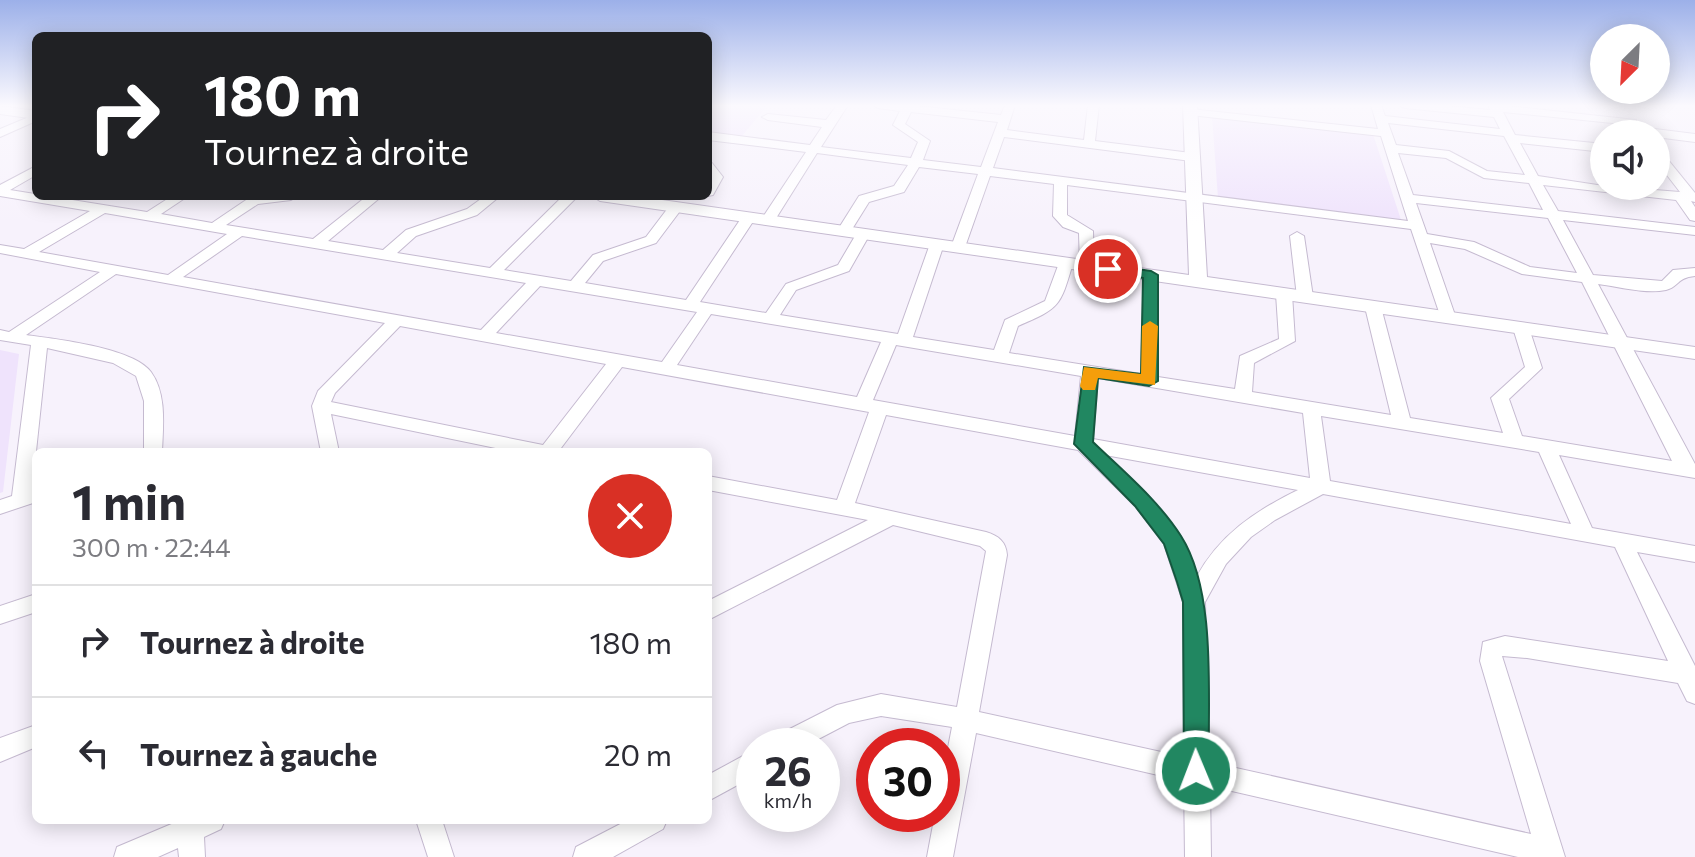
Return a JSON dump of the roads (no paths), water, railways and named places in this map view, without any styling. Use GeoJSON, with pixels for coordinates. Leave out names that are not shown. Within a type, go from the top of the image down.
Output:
{"type":"FeatureCollection","features":[{"type":"Feature","properties":{"kind":"main road"},"geometry":{"type":"LineString","coordinates":[[1191,145],[1198,282]]}},
{"type":"Feature","properties":{"kind":"main road"},"geometry":{"type":"LineString","coordinates":[[696,201],[759,219],[1695,353]]}},
{"type":"Feature","properties":{"kind":"street"},"geometry":{"type":"LineString","coordinates":[[777,145],[1193,197],[1419,231],[1469,245],[1527,271],[1661,286],[1678,273],[1695,272]]}},
{"type":"Feature","properties":{"kind":"street"},"geometry":{"type":"LineString","coordinates":[[666,369],[698,307],[759,219],[816,145]]}},
{"type":"Feature","properties":{"kind":"street"},"geometry":{"type":"LineString","coordinates":[[844,231],[864,199],[899,189],[916,162],[921,145]]}},
{"type":"Feature","properties":{"kind":"street"},"geometry":{"type":"LineString","coordinates":[[958,247],[995,145]]}},
{"type":"Feature","properties":{"kind":"street"},"geometry":{"type":"LineString","coordinates":[[1097,145],[1191,157]]}},
{"type":"Feature","properties":{"kind":"street"},"geometry":{"type":"LineString","coordinates":[[1390,145],[1448,318]]}},
{"type":"Feature","properties":{"kind":"street"},"geometry":{"type":"LineString","coordinates":[[1515,145],[1690,470]]}},
{"type":"Feature","properties":{"kind":"street"},"geometry":{"type":"LineString","coordinates":[[1391,148],[1449,155],[1484,174],[1689,197]]}},
{"type":"Feature","properties":{"kind":"street"},"geometry":{"type":"LineString","coordinates":[[0,191],[32,172]]}},
{"type":"Feature","properties":{"kind":"street"},"geometry":{"type":"LineString","coordinates":[[1670,172],[1689,197],[1695,217]]}},
{"type":"Feature","properties":{"kind":"street"},"geometry":{"type":"LineString","coordinates":[[1061,181],[1060,216],[1068,224],[1086,231],[1087,266]]}},
{"type":"Feature","properties":{"kind":"street"},"geometry":{"type":"LineString","coordinates":[[0,191],[32,195]]}},
{"type":"Feature","properties":{"kind":"street"},"geometry":{"type":"LineString","coordinates":[[1407,198],[1695,231]]}},
{"type":"Feature","properties":{"kind":"street"},"geometry":{"type":"LineString","coordinates":[[64,200],[148,217],[1690,470]]}},
{"type":"Feature","properties":{"kind":"street"},"geometry":{"type":"LineString","coordinates":[[148,217],[175,200]]}},
{"type":"Feature","properties":{"kind":"street"},"geometry":{"type":"LineString","coordinates":[[214,227],[254,201],[261,200]]}},
{"type":"Feature","properties":{"kind":"street"},"geometry":{"type":"LineString","coordinates":[[316,244],[370,200]]}},
{"type":"Feature","properties":{"kind":"street"},"geometry":{"type":"LineString","coordinates":[[386,255],[411,233],[472,212],[488,200]]}},
{"type":"Feature","properties":{"kind":"street"},"geometry":{"type":"LineString","coordinates":[[493,273],[567,200]]}},
{"type":"Feature","properties":{"kind":"street"},"geometry":{"type":"LineString","coordinates":[[575,286],[598,258],[651,240],[696,201]]}},
{"type":"Feature","properties":{"kind":"street"},"geometry":{"type":"LineString","coordinates":[[27,253],[103,209]]}},
{"type":"Feature","properties":{"kind":"street"},"geometry":{"type":"LineString","coordinates":[[171,279],[240,231]]}},
{"type":"Feature","properties":{"kind":"street"},"geometry":{"type":"LineString","coordinates":[[770,318],[791,287],[844,268],[863,234]]}},
{"type":"Feature","properties":{"kind":"street"},"geometry":{"type":"LineString","coordinates":[[1297,236],[1305,297]]}},
{"type":"Feature","properties":{"kind":"street"},"geometry":{"type":"LineString","coordinates":[[843,509],[872,405],[937,244]]}},
{"type":"Feature","properties":{"kind":"street"},"geometry":{"type":"LineString","coordinates":[[0,249],[1695,554]]}},
{"type":"Feature","properties":{"kind":"street"},"geometry":{"type":"LineString","coordinates":[[1000,356],[1011,323],[1046,310],[1054,303],[1066,263]]}},
{"type":"Feature","properties":{"kind":"street"},"geometry":{"type":"LineString","coordinates":[[6,336],[114,269]]}},
{"type":"Feature","properties":{"kind":"street"},"geometry":{"type":"LineString","coordinates":[[1149,381],[1151,275]]}},
{"type":"Feature","properties":{"kind":"street"},"geometry":{"type":"LineString","coordinates":[[484,336],[537,280]]}},
{"type":"Feature","properties":{"kind":"street"},"geometry":{"type":"LineString","coordinates":[[1243,396],[1246,360],[1287,341],[1284,294]]}},
{"type":"Feature","properties":{"kind":"street"},"geometry":{"type":"LineString","coordinates":[[1373,307],[1402,422]]}},
{"type":"Feature","properties":{"kind":"street"},"geometry":{"type":"LineString","coordinates":[[329,448],[321,406],[327,391],[397,320]]}},
{"type":"Feature","properties":{"kind":"street"},"geometry":{"type":"LineString","coordinates":[[1515,441],[1500,398],[1534,368],[1521,328]]}},
{"type":"Feature","properties":{"kind":"street"},"geometry":{"type":"LineString","coordinates":[[6,336],[122,361],[139,369],[149,385],[153,448]]}},
{"type":"Feature","properties":{"kind":"street"},"geometry":{"type":"LineString","coordinates":[[32,448],[39,343]]}},
{"type":"Feature","properties":{"kind":"street"},"geometry":{"type":"LineString","coordinates":[[550,448],[618,360]]}},
{"type":"Feature","properties":{"kind":"street"},"geometry":{"type":"LineString","coordinates":[[1083,444],[1090,371]]}},
{"type":"Feature","properties":{"kind":"street"},"geometry":{"type":"LineString","coordinates":[[321,406],[527,448]]}},
{"type":"Feature","properties":{"kind":"street"},"geometry":{"type":"LineString","coordinates":[[1311,407],[1321,487]]}},
{"type":"Feature","properties":{"kind":"street"},"geometry":{"type":"LineString","coordinates":[[1083,444],[1142,501],[1173,541],[1194,602],[1198,857]]}},
{"type":"Feature","properties":{"kind":"street"},"geometry":{"type":"LineString","coordinates":[[1546,446],[1585,534]]}},
{"type":"Feature","properties":{"kind":"street"},"geometry":{"type":"LineString","coordinates":[[0,507],[29,497],[32,451]]}},
{"type":"Feature","properties":{"kind":"street"},"geometry":{"type":"LineString","coordinates":[[712,484],[891,517],[986,540],[996,547],[997,555],[940,857]]}},
{"type":"Feature","properties":{"kind":"street"},"geometry":{"type":"LineString","coordinates":[[1194,602],[1221,555],[1244,531],[1280,507],[1321,487]]}},
{"type":"Feature","properties":{"kind":"street"},"geometry":{"type":"LineString","coordinates":[[712,609],[891,517]]}},
{"type":"Feature","properties":{"kind":"street"},"geometry":{"type":"LineString","coordinates":[[1622,541],[1692,681]]}},
{"type":"Feature","properties":{"kind":"street"},"geometry":{"type":"LineString","coordinates":[[0,615],[32,604]]}},
{"type":"Feature","properties":{"kind":"street"},"geometry":{"type":"LineString","coordinates":[[1551,854],[1491,661],[1491,649],[1505,646],[1527,648],[1692,681]]}},
{"type":"Feature","properties":{"kind":"street"},"geometry":{"type":"LineString","coordinates":[[816,728],[845,713],[881,705],[964,718],[1551,854]]}},
{"type":"Feature","properties":{"kind":"street"},"geometry":{"type":"LineString","coordinates":[[0,750],[32,738]]}},
{"type":"Feature","properties":{"kind":"street"},"geometry":{"type":"LineString","coordinates":[[712,787],[736,773]]}},
{"type":"Feature","properties":{"kind":"street"},"geometry":{"type":"LineString","coordinates":[[430,824],[441,857]]}},
{"type":"Feature","properties":{"kind":"street"},"geometry":{"type":"LineString","coordinates":[[586,857],[647,824]]}},
{"type":"Feature","properties":{"kind":"street"},"geometry":{"type":"LineString","coordinates":[[127,857],[198,836]]}}]}
